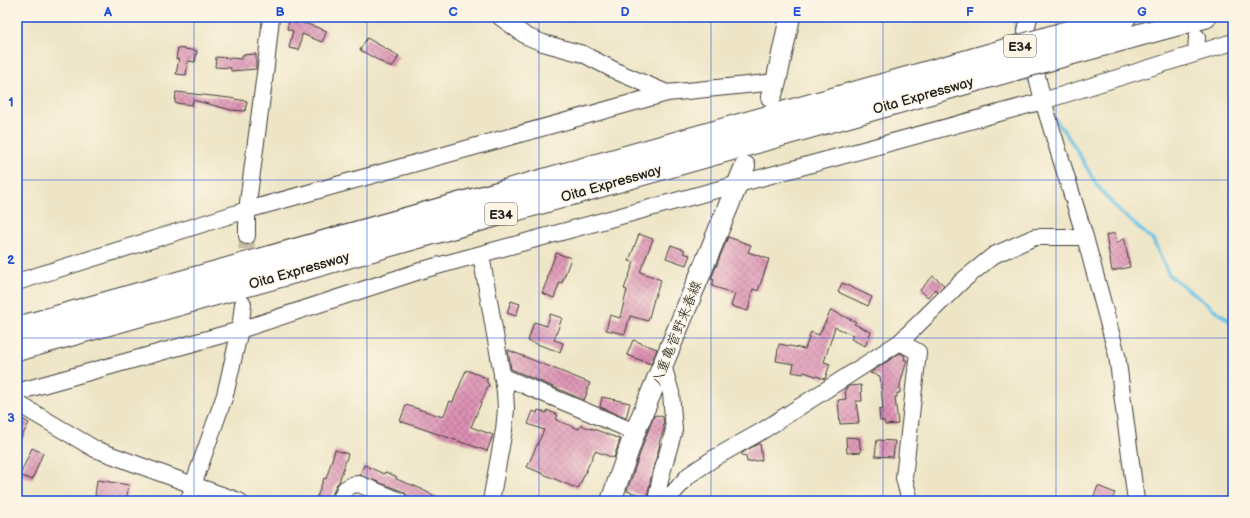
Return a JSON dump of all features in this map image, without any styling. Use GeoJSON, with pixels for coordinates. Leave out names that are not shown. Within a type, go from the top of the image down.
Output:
{"type":"FeatureCollection","features":[{"type":"Feature","properties":{"kind":"highway","name":"Oita Expressway"},"geometry":{"type":"LineString","coordinates":[[1063,45],[1125,17]]}},
{"type":"Feature","properties":{"kind":"highway","name":"Oita Expressway"},"geometry":{"type":"LineString","coordinates":[[17,328],[1063,45],[1205,17]]}},
{"type":"Feature","properties":{"kind":"highway","name":"Oita Expressway"},"geometry":{"type":"LineString","coordinates":[[17,350],[981,68]]}},
{"type":"Feature","properties":{"kind":"main road"},"geometry":{"type":"LineString","coordinates":[[773,90],[790,17]]}},
{"type":"Feature","properties":{"kind":"main road","name":"八重亀菅野来春線"},"geometry":{"type":"LineString","coordinates":[[611,501],[636,432],[745,166]]}},
{"type":"Feature","properties":{"kind":"street"},"geometry":{"type":"LineString","coordinates":[[247,236],[247,210],[271,17]]}},
{"type":"Feature","properties":{"kind":"street"},"geometry":{"type":"LineString","coordinates":[[500,17],[526,36],[543,43],[583,54],[620,73],[667,93]]}},
{"type":"Feature","properties":{"kind":"street"},"geometry":{"type":"LineString","coordinates":[[1029,17],[1026,31],[1043,101],[1085,237],[1117,355],[1136,501]]}},
{"type":"Feature","properties":{"kind":"street"},"geometry":{"type":"LineString","coordinates":[[1196,53],[1197,37]]}},
{"type":"Feature","properties":{"kind":"street"},"geometry":{"type":"LineString","coordinates":[[17,401],[426,269],[1043,101],[1233,42]]}},
{"type":"Feature","properties":{"kind":"street"},"geometry":{"type":"LineString","coordinates":[[17,282],[247,210],[667,93],[773,90]]}},
{"type":"Feature","properties":{"kind":"street"},"geometry":{"type":"LineString","coordinates":[[666,501],[689,475],[716,457],[762,431],[900,342],[962,281],[994,255],[1035,237],[1085,237]]}},
{"type":"Feature","properties":{"kind":"street"},"geometry":{"type":"LineString","coordinates":[[481,255],[505,391],[506,409],[491,501]]}},
{"type":"Feature","properties":{"kind":"street"},"geometry":{"type":"LineString","coordinates":[[189,501],[225,395],[240,330],[243,304]]}},
{"type":"Feature","properties":{"kind":"street"},"geometry":{"type":"LineString","coordinates":[[900,342],[918,352],[904,478],[910,501]]}},
{"type":"Feature","properties":{"kind":"street"},"geometry":{"type":"LineString","coordinates":[[656,501],[674,430],[671,392],[663,365]]}},
{"type":"Feature","properties":{"kind":"street"},"geometry":{"type":"LineString","coordinates":[[502,376],[636,432]]}},
{"type":"Feature","properties":{"kind":"street"},"geometry":{"type":"LineString","coordinates":[[17,401],[95,448],[239,501]]}},
{"type":"Feature","properties":{"kind":"street"},"geometry":{"type":"LineString","coordinates":[[340,501],[345,489],[352,485],[359,484],[400,501]]}},
{"type":"Feature","properties":{"kind":"building"},"geometry":{"type":"Polygon","coordinates":[[[290,18],[327,31],[322,42],[302,34],[299,50],[289,48],[293,31],[287,29],[290,18]]]}},
{"type":"Feature","properties":{"kind":"building"},"geometry":{"type":"Polygon","coordinates":[[[367,38],[399,56],[392,68],[360,50],[367,38]]]}},
{"type":"Feature","properties":{"kind":"building"},"geometry":{"type":"Polygon","coordinates":[[[178,48],[197,51],[195,62],[188,61],[186,75],[176,74],[179,59],[176,59],[178,48]]]}},
{"type":"Feature","properties":{"kind":"building"},"geometry":{"type":"Polygon","coordinates":[[[256,54],[256,69],[231,71],[231,68],[215,67],[216,57],[242,59],[242,55],[256,54]]]}},
{"type":"Feature","properties":{"kind":"building"},"geometry":{"type":"Polygon","coordinates":[[[176,92],[247,101],[245,111],[231,110],[193,100],[192,105],[175,103],[176,92]]]}},
{"type":"Feature","properties":{"kind":"building"},"geometry":{"type":"Polygon","coordinates":[[[1115,233],[1117,244],[1124,237],[1130,267],[1112,271],[1106,235],[1115,233]]]}},
{"type":"Feature","properties":{"kind":"building"},"geometry":{"type":"Polygon","coordinates":[[[639,234],[653,239],[640,272],[661,280],[648,321],[630,316],[625,334],[606,330],[610,315],[620,318],[627,290],[624,289],[634,262],[629,261],[639,234]]]}},
{"type":"Feature","properties":{"kind":"building"},"geometry":{"type":"Polygon","coordinates":[[[728,237],[751,245],[748,252],[769,259],[758,291],[753,289],[748,311],[731,306],[735,294],[712,286],[714,280],[711,279],[728,237]]]}},
{"type":"Feature","properties":{"kind":"building"},"geometry":{"type":"Polygon","coordinates":[[[671,245],[685,250],[683,253],[690,255],[686,265],[666,258],[671,245]]]}},
{"type":"Feature","properties":{"kind":"building"},"geometry":{"type":"Polygon","coordinates":[[[556,253],[571,258],[562,283],[560,282],[554,298],[542,293],[556,253]]]}},
{"type":"Feature","properties":{"kind":"building"},"geometry":{"type":"Polygon","coordinates":[[[933,276],[944,285],[938,292],[935,289],[928,297],[920,290],[933,276]]]}},
{"type":"Feature","properties":{"kind":"building"},"geometry":{"type":"Polygon","coordinates":[[[842,283],[872,297],[868,306],[838,292],[842,283]]]}},
{"type":"Feature","properties":{"kind":"building"},"geometry":{"type":"Polygon","coordinates":[[[511,301],[520,304],[516,316],[507,313],[511,301]]]}},
{"type":"Feature","properties":{"kind":"building"},"geometry":{"type":"Polygon","coordinates":[[[831,310],[856,322],[854,324],[871,332],[865,346],[851,339],[853,335],[835,327],[824,362],[830,364],[825,379],[804,372],[803,374],[792,372],[794,364],[776,361],[779,344],[805,349],[811,332],[819,335],[831,310]]]}},
{"type":"Feature","properties":{"kind":"building"},"geometry":{"type":"Polygon","coordinates":[[[550,314],[562,318],[554,340],[563,343],[560,352],[528,341],[534,322],[547,326],[550,314]]]}},
{"type":"Feature","properties":{"kind":"building"},"geometry":{"type":"Polygon","coordinates":[[[633,340],[657,349],[651,364],[627,355],[633,340]]]}},
{"type":"Feature","properties":{"kind":"building"},"geometry":{"type":"Polygon","coordinates":[[[508,350],[590,383],[584,400],[511,369],[508,350]]]}},
{"type":"Feature","properties":{"kind":"building"},"geometry":{"type":"Polygon","coordinates":[[[900,353],[905,356],[904,360],[907,360],[900,385],[900,393],[897,393],[897,397],[895,397],[898,424],[885,425],[884,421],[880,421],[879,410],[883,409],[880,376],[870,373],[900,353]]]}},
{"type":"Feature","properties":{"kind":"building"},"geometry":{"type":"Polygon","coordinates":[[[466,370],[487,378],[487,383],[489,384],[471,427],[493,435],[487,451],[400,421],[406,405],[443,417],[450,401],[453,402],[466,370]]]}},
{"type":"Feature","properties":{"kind":"building"},"geometry":{"type":"Polygon","coordinates":[[[861,385],[862,401],[856,401],[859,423],[840,424],[838,400],[846,399],[845,389],[849,386],[861,385]]]}},
{"type":"Feature","properties":{"kind":"building"},"geometry":{"type":"Polygon","coordinates":[[[602,397],[630,403],[626,418],[600,407],[602,397]]]}},
{"type":"Feature","properties":{"kind":"building"},"geometry":{"type":"Polygon","coordinates":[[[538,410],[547,413],[547,410],[558,415],[556,420],[579,429],[581,425],[620,439],[614,458],[595,451],[578,489],[527,467],[544,430],[528,424],[533,411],[537,413],[538,410]]]}},
{"type":"Feature","properties":{"kind":"building"},"geometry":{"type":"Polygon","coordinates":[[[657,415],[663,417],[664,429],[659,443],[647,497],[627,491],[646,436],[654,416],[657,415]]]}},
{"type":"Feature","properties":{"kind":"building"},"geometry":{"type":"Polygon","coordinates":[[[17,416],[29,423],[17,446],[17,416]]]}},
{"type":"Feature","properties":{"kind":"building"},"geometry":{"type":"Polygon","coordinates":[[[846,437],[859,438],[861,452],[847,453],[846,437]]]}},
{"type":"Feature","properties":{"kind":"building"},"geometry":{"type":"Polygon","coordinates":[[[877,440],[895,441],[893,457],[875,456],[877,440]]]}},
{"type":"Feature","properties":{"kind":"building"},"geometry":{"type":"Polygon","coordinates":[[[760,444],[762,460],[747,462],[746,456],[742,455],[742,453],[760,444]]]}},
{"type":"Feature","properties":{"kind":"building"},"geometry":{"type":"Polygon","coordinates":[[[32,448],[43,453],[32,480],[20,475],[32,448]]]}},
{"type":"Feature","properties":{"kind":"building"},"geometry":{"type":"Polygon","coordinates":[[[335,450],[348,454],[339,482],[336,485],[331,498],[327,497],[326,500],[317,497],[324,478],[326,479],[335,450]]]}},
{"type":"Feature","properties":{"kind":"building"},"geometry":{"type":"Polygon","coordinates":[[[364,465],[384,474],[385,472],[397,477],[396,479],[417,487],[444,501],[418,501],[408,497],[404,492],[360,475],[364,465]]]}},
{"type":"Feature","properties":{"kind":"building"},"geometry":{"type":"Polygon","coordinates":[[[97,480],[129,485],[126,500],[95,496],[97,480]]]}},
{"type":"Feature","properties":{"kind":"building"},"geometry":{"type":"Polygon","coordinates":[[[1098,486],[1115,493],[1111,501],[1092,501],[1098,486]]]}},
{"type":"Feature","properties":{"kind":"waterway"},"geometry":{"type":"LineString","coordinates":[[1013,17],[1018,40]]}},
{"type":"Feature","properties":{"kind":"waterway"},"geometry":{"type":"LineString","coordinates":[[1026,73],[1033,87]]}},
{"type":"Feature","properties":{"kind":"waterway"},"geometry":{"type":"LineString","coordinates":[[1056,120],[1075,147],[1096,184],[1117,209],[1153,240],[1169,275],[1233,324]]}},
{"type":"Feature","properties":{"kind":"tunnel"},"geometry":{"type":"LineString","coordinates":[[245,274],[247,236]]}}]}
